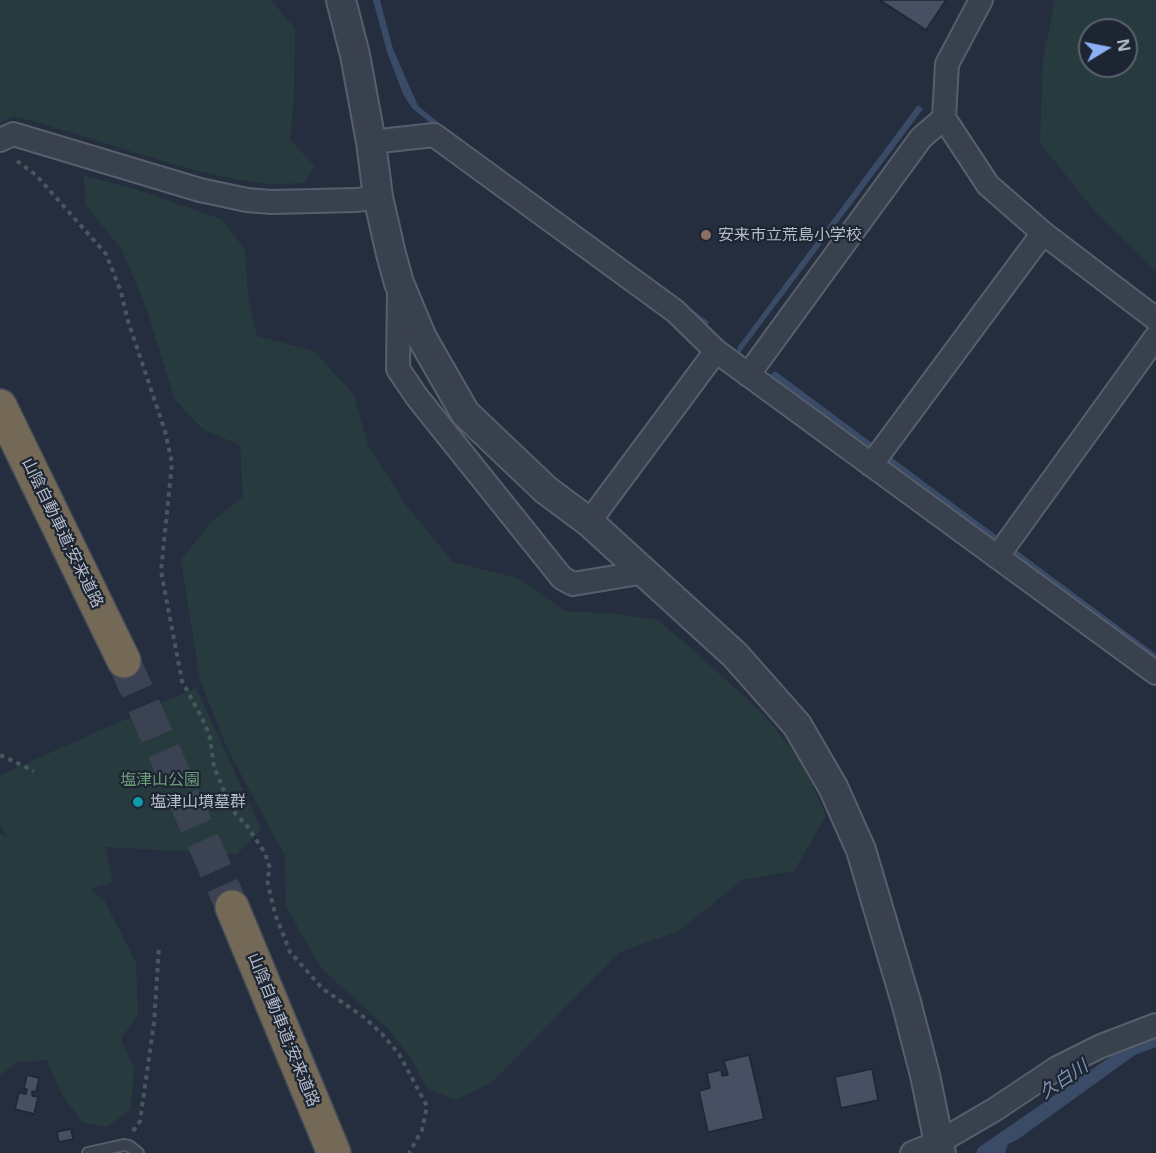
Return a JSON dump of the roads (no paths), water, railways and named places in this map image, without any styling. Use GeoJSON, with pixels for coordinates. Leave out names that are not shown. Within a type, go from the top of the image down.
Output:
{"type":"FeatureCollection","features":[{"type":"Feature","properties":{"kind":"highway","name":"山陰自動車道;安来道路"},"geometry":{"type":"LineString","coordinates":[[0,406],[118,664],[0,437]]}},
{"type":"Feature","properties":{"kind":"highway","name":"山陰自動車道;安来道路"},"geometry":{"type":"LineString","coordinates":[[320,1153],[225,909],[334,1153]]}},
{"type":"Feature","properties":{"kind":"street"},"geometry":{"type":"LineString","coordinates":[[341,0],[355,55],[371,142],[378,197],[399,283],[422,338],[465,412],[546,490],[589,522],[735,655],[797,725],[833,787],[861,850],[925,1075],[940,1148]]}},
{"type":"Feature","properties":{"kind":"street"},"geometry":{"type":"LineString","coordinates":[[981,0],[947,64],[944,118],[988,184],[1043,232],[1156,320]]}},
{"type":"Feature","properties":{"kind":"street"},"geometry":{"type":"LineString","coordinates":[[748,375],[921,138],[944,118]]}},
{"type":"Feature","properties":{"kind":"street"},"geometry":{"type":"LineString","coordinates":[[5,148],[13,134],[200,190],[247,200],[272,202],[357,200],[378,197]]}},
{"type":"Feature","properties":{"kind":"street"},"geometry":{"type":"LineString","coordinates":[[371,142],[434,135],[675,311],[716,351],[748,375],[1156,673]]}},
{"type":"Feature","properties":{"kind":"street"},"geometry":{"type":"LineString","coordinates":[[871,465],[1043,232]]}},
{"type":"Feature","properties":{"kind":"street"},"geometry":{"type":"LineString","coordinates":[[399,283],[399,369],[417,397],[562,578],[573,584],[645,572]]}},
{"type":"Feature","properties":{"kind":"street"},"geometry":{"type":"LineString","coordinates":[[997,557],[1156,337]]}},
{"type":"Feature","properties":{"kind":"street"},"geometry":{"type":"LineString","coordinates":[[589,522],[716,351]]}},
{"type":"Feature","properties":{"kind":"street"},"geometry":{"type":"LineString","coordinates":[[912,1153],[940,1148],[1057,1068],[1101,1046],[1156,1025]]}},
{"type":"Feature","properties":{"kind":"lane"},"geometry":{"type":"LineString","coordinates":[[88,1153],[124,1144],[138,1153]]}},
{"type":"Feature","properties":{"kind":"water"},"geometry":{"type":"Polygon","coordinates":[[[373,0],[380,0],[393,49],[418,106],[462,141],[709,322],[705,328],[458,146],[412,108],[403,94],[387,52],[373,0]]]}},
{"type":"Feature","properties":{"kind":"water"},"geometry":{"type":"Polygon","coordinates":[[[918,105],[923,109],[739,354],[737,348],[918,105]]]}},
{"type":"Feature","properties":{"kind":"water"},"geometry":{"type":"Polygon","coordinates":[[[1156,1036],[1156,1047],[1135,1055],[1017,1140],[1008,1144],[1005,1153],[976,1153],[978,1148],[1114,1054],[1156,1036]]]}},
{"type":"Feature","properties":{"kind":"waterway"},"geometry":{"type":"LineString","coordinates":[[775,376],[1156,659]]}},
{"type":"Feature","properties":{"kind":"tunnel"},"geometry":{"type":"LineString","coordinates":[[124,661],[232,907]]}},
{"type":"Feature","properties":{"kind":"place","name":"安来市立荒島小学校"},"geometry":{"type":"Point","coordinates":[706,235]}},
{"type":"Feature","properties":{"kind":"place","name":"塩津山墳墓群"},"geometry":{"type":"Point","coordinates":[138,802]}},
{"type":"Feature","properties":{"kind":"park label","name":"塩津山公園"},"geometry":{"type":"Point","coordinates":[160,780]}},
{"type":"Feature","properties":{"kind":"water label","name":"久白川"},"geometry":{"type":"Point","coordinates":[1064,1080]}}]}
